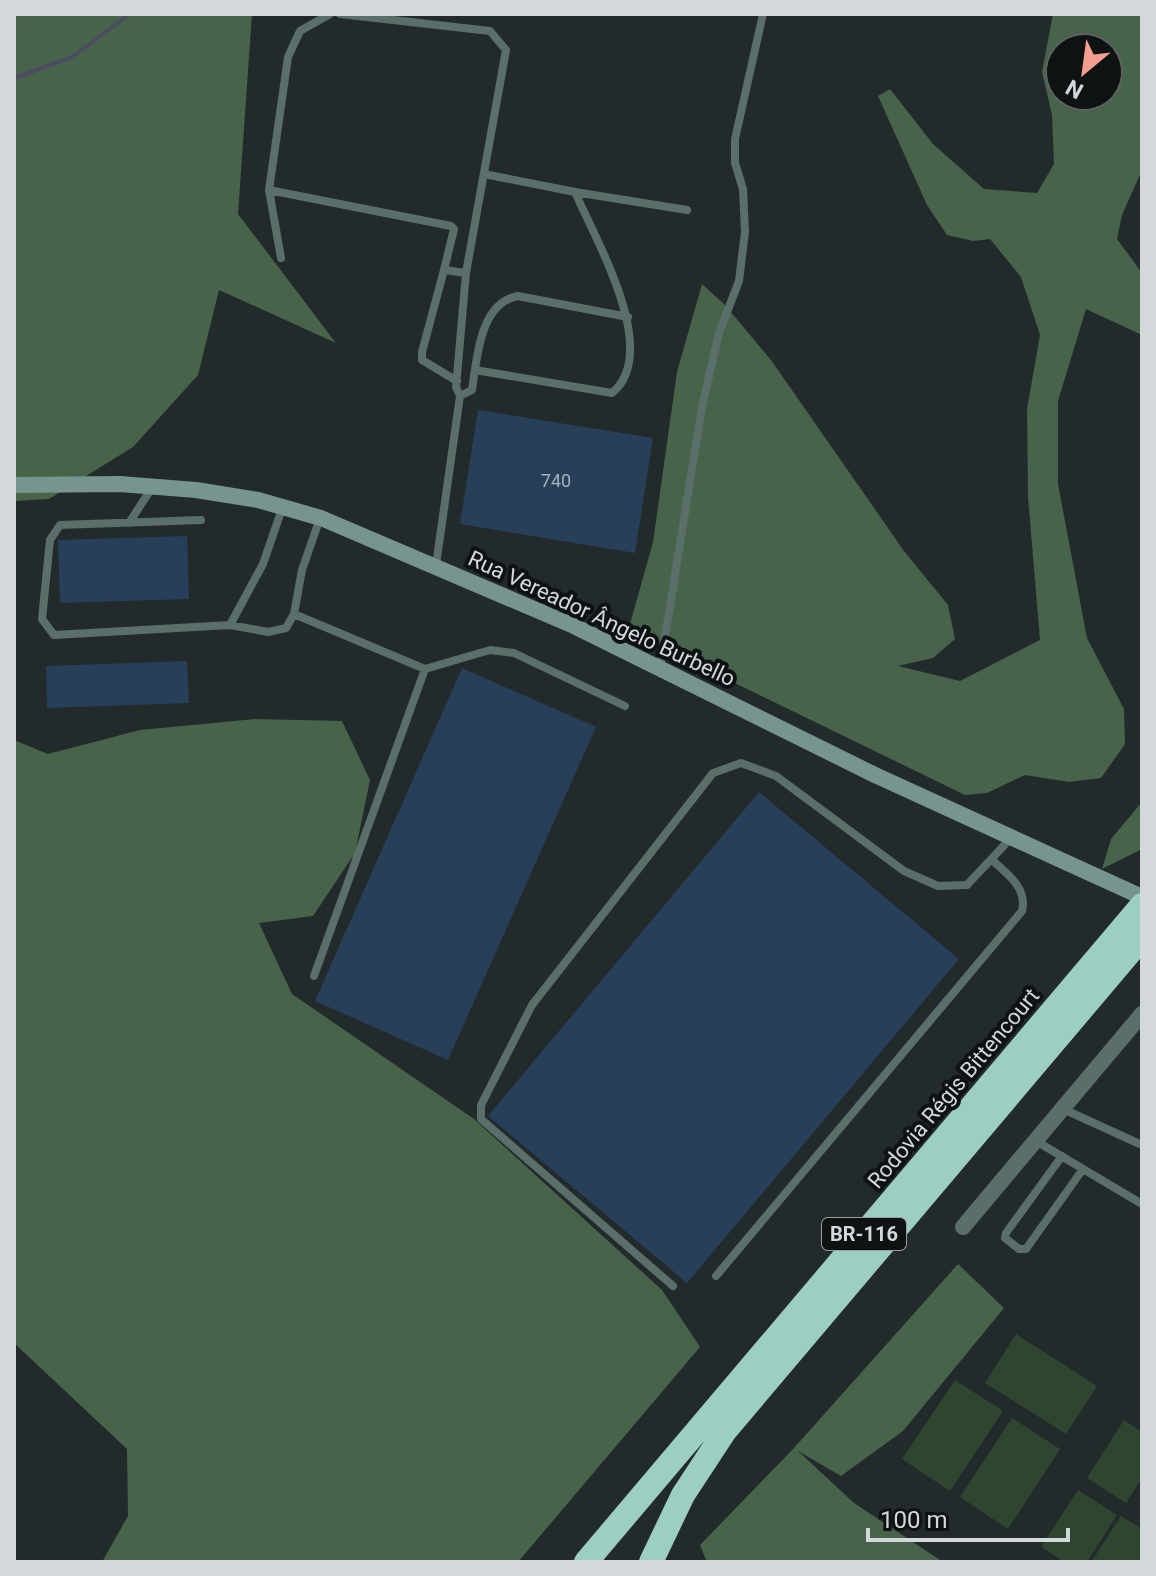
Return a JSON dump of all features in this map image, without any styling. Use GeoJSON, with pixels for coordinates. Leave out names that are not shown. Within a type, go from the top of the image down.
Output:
{"type":"FeatureCollection","features":[{"type":"Feature","properties":{"kind":"highway","name":"Rodovia Régis Bittencourt"},"geometry":{"type":"LineString","coordinates":[[586,1562],[1142,905]]}},
{"type":"Feature","properties":{"kind":"highway","name":"BR-116"},"geometry":{"type":"LineString","coordinates":[[651,1562],[689,1485],[725,1431],[1142,938]]}},
{"type":"Feature","properties":{"kind":"main road","name":"Rua Vereador Ângelo Burbello"},"geometry":{"type":"LineString","coordinates":[[14,485],[153,486],[283,506],[321,518],[436,565],[660,668],[875,775],[1142,897]]}},
{"type":"Feature","properties":{"kind":"street"},"geometry":{"type":"LineString","coordinates":[[963,1227],[1142,1014]]}},
{"type":"Feature","properties":{"kind":"lane"},"geometry":{"type":"LineString","coordinates":[[281,258],[269,190],[288,57],[300,31],[330,14]]}},
{"type":"Feature","properties":{"kind":"lane"},"geometry":{"type":"LineString","coordinates":[[340,14],[490,31],[506,50],[466,273],[457,381],[460,396],[436,565]]}},
{"type":"Feature","properties":{"kind":"lane"},"geometry":{"type":"LineString","coordinates":[[660,668],[702,407],[719,333],[739,281],[744,203],[735,163],[735,139],[763,14]]}},
{"type":"Feature","properties":{"kind":"lane"},"geometry":{"type":"LineString","coordinates":[[484,174],[687,210]]}},
{"type":"Feature","properties":{"kind":"lane"},"geometry":{"type":"LineString","coordinates":[[269,190],[454,229],[422,360],[457,381]]}},
{"type":"Feature","properties":{"kind":"lane"},"geometry":{"type":"LineString","coordinates":[[475,370],[612,393],[623,384],[630,367],[628,317],[575,192]]}},
{"type":"Feature","properties":{"kind":"lane"},"geometry":{"type":"LineString","coordinates":[[444,270],[466,273]]}},
{"type":"Feature","properties":{"kind":"lane"},"geometry":{"type":"LineString","coordinates":[[460,396],[472,390],[491,310],[505,298],[518,296],[628,317]]}},
{"type":"Feature","properties":{"kind":"lane"},"geometry":{"type":"LineString","coordinates":[[129,523],[153,486]]}},
{"type":"Feature","properties":{"kind":"lane"},"geometry":{"type":"LineString","coordinates":[[230,625],[263,564],[283,506]]}},
{"type":"Feature","properties":{"kind":"lane"},"geometry":{"type":"LineString","coordinates":[[201,520],[60,525],[53,532],[42,619],[47,629],[54,635],[230,625],[268,632],[286,628],[294,614],[302,570],[321,518]]}},
{"type":"Feature","properties":{"kind":"lane"},"geometry":{"type":"LineString","coordinates":[[294,614],[425,669],[490,650],[514,653],[625,706]]}},
{"type":"Feature","properties":{"kind":"lane"},"geometry":{"type":"LineString","coordinates":[[314,976],[425,669]]}},
{"type":"Feature","properties":{"kind":"lane"},"geometry":{"type":"LineString","coordinates":[[673,1286],[481,1119],[481,1105],[532,1005],[713,773],[741,763],[776,776],[904,871],[938,886],[967,885],[1012,837]]}},
{"type":"Feature","properties":{"kind":"lane"},"geometry":{"type":"LineString","coordinates":[[716,1276],[1022,911],[1025,902],[1016,882],[992,860]]}},
{"type":"Feature","properties":{"kind":"lane"},"geometry":{"type":"LineString","coordinates":[[1062,1109],[1142,1145]]}},
{"type":"Feature","properties":{"kind":"lane"},"geometry":{"type":"LineString","coordinates":[[1036,1141],[1142,1204]]}},
{"type":"Feature","properties":{"kind":"lane"},"geometry":{"type":"LineString","coordinates":[[1062,1156],[1006,1233],[1005,1238],[1019,1249],[1026,1249],[1083,1169]]}},
{"type":"Feature","properties":{"kind":"green space"},"geometry":{"type":"Polygon","coordinates":[[[14,14],[252,14],[238,214],[336,343],[219,290],[198,375],[133,447],[49,499],[14,501],[14,14]]]}},
{"type":"Feature","properties":{"kind":"green space"},"geometry":{"type":"Polygon","coordinates":[[[1053,14],[1142,14],[1142,170],[1122,215],[1117,239],[1142,273],[1142,335],[1086,309],[1058,401],[1058,484],[1087,638],[1124,709],[1125,744],[1101,778],[1069,782],[1025,775],[987,793],[965,795],[628,631],[653,542],[677,372],[702,284],[725,305],[771,360],[904,551],[948,605],[955,639],[933,658],[898,666],[960,681],[1040,640],[1028,497],[1027,409],[1040,335],[1021,277],[990,239],[973,241],[947,235],[927,205],[878,96],[890,89],[933,144],[984,189],[1037,193],[1054,164],[1051,112],[1124,112],[1124,32],[1050,32],[1053,14]]]}},
{"type":"Feature","properties":{"kind":"green space"},"geometry":{"type":"Polygon","coordinates":[[[255,719],[342,721],[370,780],[355,853],[313,916],[259,923],[292,994],[474,1119],[662,1290],[700,1347],[518,1562],[102,1562],[128,1516],[127,1449],[14,1343],[14,740],[48,754],[140,730],[255,719]]]}},
{"type":"Feature","properties":{"kind":"green space"},"geometry":{"type":"Polygon","coordinates":[[[1142,802],[1142,849],[1102,869],[1111,839],[1142,802]]]}},
{"type":"Feature","properties":{"kind":"green space"},"geometry":{"type":"Polygon","coordinates":[[[958,1264],[1004,1308],[903,1431],[841,1476],[798,1451],[854,1503],[943,1562],[707,1562],[700,1545],[794,1448],[958,1264]]]}},
{"type":"Feature","properties":{"kind":"green space"},"geometry":{"type":"Polygon","coordinates":[[[1016,1334],[1097,1386],[1066,1434],[985,1383],[1016,1334]]]}},
{"type":"Feature","properties":{"kind":"green space"},"geometry":{"type":"Polygon","coordinates":[[[955,1380],[1003,1411],[950,1491],[902,1459],[955,1380]]]}},
{"type":"Feature","properties":{"kind":"green space"},"geometry":{"type":"Polygon","coordinates":[[[1012,1418],[1060,1449],[1008,1529],[960,1497],[1012,1418]]]}},
{"type":"Feature","properties":{"kind":"green space"},"geometry":{"type":"Polygon","coordinates":[[[1124,1420],[1142,1432],[1142,1478],[1126,1503],[1087,1478],[1124,1420]]]}},
{"type":"Feature","properties":{"kind":"green space"},"geometry":{"type":"Polygon","coordinates":[[[1078,1490],[1117,1515],[1087,1562],[1064,1562],[1041,1547],[1078,1490]]]}},
{"type":"Feature","properties":{"kind":"green space"},"geometry":{"type":"Polygon","coordinates":[[[1121,1516],[1142,1529],[1142,1562],[1091,1562],[1121,1516]]]}},
{"type":"Feature","properties":{"kind":"building"},"geometry":{"type":"Polygon","coordinates":[[[478,410],[653,438],[635,553],[460,524],[478,410]]]}},
{"type":"Feature","properties":{"kind":"building"},"geometry":{"type":"Polygon","coordinates":[[[187,536],[189,599],[60,603],[58,540],[187,536]]]}},
{"type":"Feature","properties":{"kind":"building"},"geometry":{"type":"Polygon","coordinates":[[[187,661],[189,703],[47,708],[46,666],[187,661]]]}},
{"type":"Feature","properties":{"kind":"building"},"geometry":{"type":"Polygon","coordinates":[[[462,668],[596,727],[448,1060],[315,1001],[462,668]]]}},
{"type":"Feature","properties":{"kind":"building"},"geometry":{"type":"Polygon","coordinates":[[[759,792],[959,959],[687,1283],[488,1116],[759,792]]]}},
{"type":"Feature","properties":{"kind":"waterway"},"geometry":{"type":"LineString","coordinates":[[14,78],[72,57],[130,14]]}}]}
